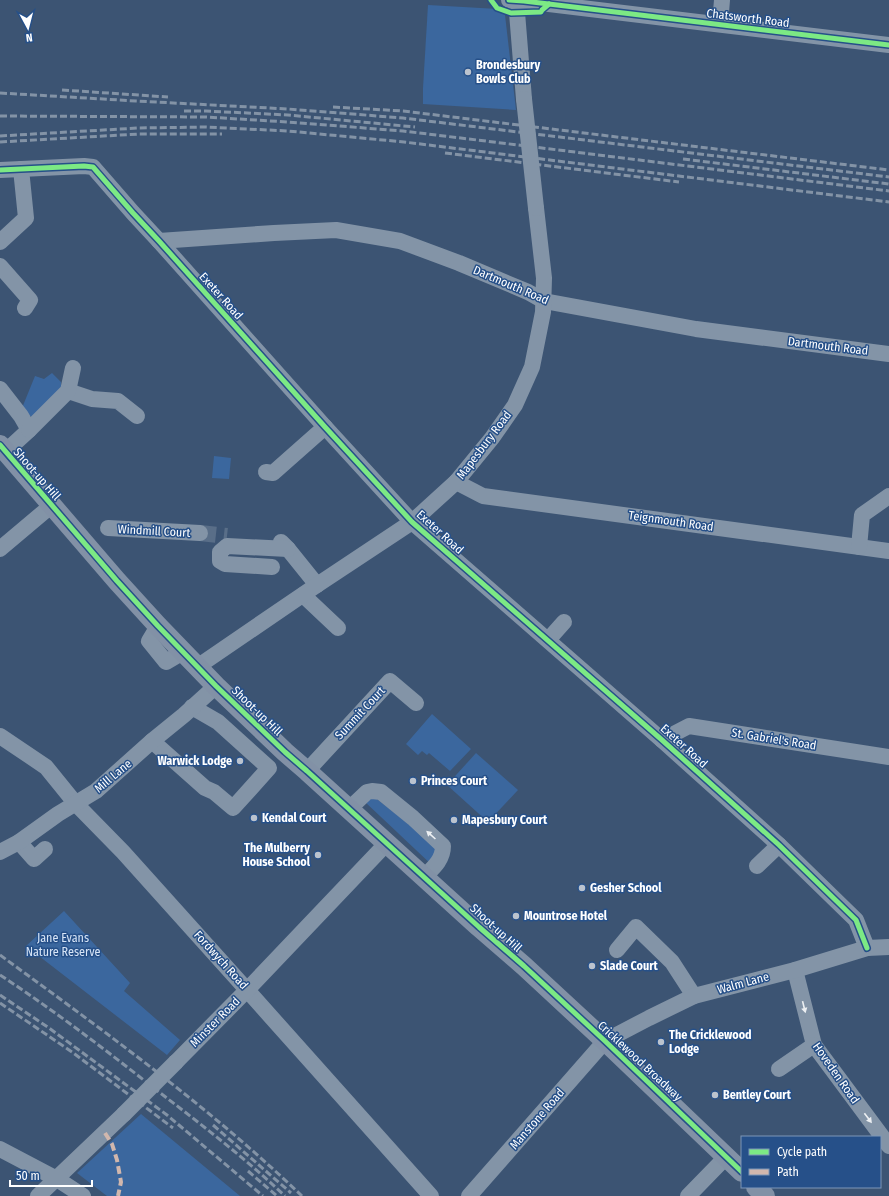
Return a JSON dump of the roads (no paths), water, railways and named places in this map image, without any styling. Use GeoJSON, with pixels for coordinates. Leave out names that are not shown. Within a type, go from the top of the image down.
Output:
{"type":"FeatureCollection","features":[{"type":"Feature","properties":{"kind":"main road","name":"Shoot-up Hill"},"geometry":{"type":"LineString","coordinates":[[2,448],[117,581],[216,686],[284,752],[307,770],[386,844],[524,966]]}},
{"type":"Feature","properties":{"kind":"main road","name":"Cricklewood Broadway"},"geometry":{"type":"LineString","coordinates":[[524,966],[741,1171]]}},
{"type":"Feature","properties":{"kind":"main road"},"geometry":{"type":"LineString","coordinates":[[757,1188],[765,1196]]}},
{"type":"Feature","properties":{"kind":"street","name":"Chatsworth Road"},"geometry":{"type":"LineString","coordinates":[[509,0],[889,45]]}},
{"type":"Feature","properties":{"kind":"street","name":"Mapesbury Road"},"geometry":{"type":"LineString","coordinates":[[197,667],[412,522],[456,482],[492,438],[515,405],[532,368],[544,301],[544,278],[524,100],[516,0]]}},
{"type":"Feature","properties":{"kind":"street"},"geometry":{"type":"LineString","coordinates":[[720,24],[722,0]]}},
{"type":"Feature","properties":{"kind":"street","name":"Exeter Road"},"geometry":{"type":"LineString","coordinates":[[0,170],[84,166],[93,167],[132,213],[159,241],[412,522],[662,740],[779,845],[856,920],[867,948]]}},
{"type":"Feature","properties":{"kind":"street"},"geometry":{"type":"LineString","coordinates":[[0,242],[26,218],[21,169]]}},
{"type":"Feature","properties":{"kind":"street","name":"Dartmouth Road"},"geometry":{"type":"LineString","coordinates":[[159,241],[336,230],[400,241],[459,263],[528,292],[544,301],[696,330],[889,354]]}},
{"type":"Feature","properties":{"kind":"street"},"geometry":{"type":"LineString","coordinates":[[0,266],[30,300],[25,308]]}},
{"type":"Feature","properties":{"kind":"street"},"geometry":{"type":"LineString","coordinates":[[2,448],[29,430],[68,392],[73,368]]}},
{"type":"Feature","properties":{"kind":"street"},"geometry":{"type":"LineString","coordinates":[[0,389],[21,416],[29,430]]}},
{"type":"Feature","properties":{"kind":"street"},"geometry":{"type":"LineString","coordinates":[[68,392],[92,399],[118,401],[137,416]]}},
{"type":"Feature","properties":{"kind":"street"},"geometry":{"type":"LineString","coordinates":[[266,472],[273,473],[325,427]]}},
{"type":"Feature","properties":{"kind":"street","name":"Teignmouth Road"},"geometry":{"type":"LineString","coordinates":[[456,482],[483,496],[889,551]]}},
{"type":"Feature","properties":{"kind":"street"},"geometry":{"type":"LineString","coordinates":[[859,547],[862,515],[889,496]]}},
{"type":"Feature","properties":{"kind":"street"},"geometry":{"type":"LineString","coordinates":[[0,549],[52,506]]}},
{"type":"Feature","properties":{"kind":"street","name":"Windmill Court"},"geometry":{"type":"LineString","coordinates":[[108,528],[200,533]]}},
{"type":"Feature","properties":{"kind":"street"},"geometry":{"type":"LineString","coordinates":[[227,536],[275,540],[283,544],[317,585]]}},
{"type":"Feature","properties":{"kind":"street"},"geometry":{"type":"LineString","coordinates":[[272,567],[225,564],[220,562],[220,552],[227,546],[288,549]]}},
{"type":"Feature","properties":{"kind":"street"},"geometry":{"type":"LineString","coordinates":[[303,595],[338,628]]}},
{"type":"Feature","properties":{"kind":"street"},"geometry":{"type":"LineString","coordinates":[[548,640],[564,622]]}},
{"type":"Feature","properties":{"kind":"street","name":"Summit Court"},"geometry":{"type":"LineString","coordinates":[[307,770],[390,681],[416,704]]}},
{"type":"Feature","properties":{"kind":"street","name":"Mill Lane"},"geometry":{"type":"LineString","coordinates":[[0,852],[19,842],[58,814],[96,791],[216,686]]}},
{"type":"Feature","properties":{"kind":"street"},"geometry":{"type":"LineString","coordinates":[[192,707],[218,722],[269,768]]}},
{"type":"Feature","properties":{"kind":"street","name":"St. Gabriel's Road"},"geometry":{"type":"LineString","coordinates":[[662,740],[689,726],[889,757]]}},
{"type":"Feature","properties":{"kind":"street","name":"Fordwych Road"},"geometry":{"type":"LineString","coordinates":[[0,736],[46,767],[76,804],[123,852],[248,990],[431,1196]]}},
{"type":"Feature","properties":{"kind":"street"},"geometry":{"type":"LineString","coordinates":[[152,742],[205,788],[214,792],[233,808],[284,752]]}},
{"type":"Feature","properties":{"kind":"street"},"geometry":{"type":"LineString","coordinates":[[349,809],[367,792],[381,792],[413,818],[443,846],[443,852],[438,862],[424,877]]}},
{"type":"Feature","properties":{"kind":"street"},"geometry":{"type":"LineString","coordinates":[[19,842],[34,859],[45,849]]}},
{"type":"Feature","properties":{"kind":"street","name":"Minster Road"},"geometry":{"type":"LineString","coordinates":[[38,1196],[124,1114],[248,990],[386,844]]}},
{"type":"Feature","properties":{"kind":"street"},"geometry":{"type":"LineString","coordinates":[[757,866],[779,845]]}},
{"type":"Feature","properties":{"kind":"street"},"geometry":{"type":"LineString","coordinates":[[617,950],[636,927],[672,962],[694,996]]}},
{"type":"Feature","properties":{"kind":"street","name":"Walm Lane"},"geometry":{"type":"LineString","coordinates":[[605,1041],[675,1010],[694,996],[795,970],[867,948],[889,947]]}},
{"type":"Feature","properties":{"kind":"street","name":"Hoveden Road"},"geometry":{"type":"LineString","coordinates":[[795,970],[814,1045],[889,1146]]}},
{"type":"Feature","properties":{"kind":"street","name":"Manstone Road"},"geometry":{"type":"LineString","coordinates":[[469,1196],[605,1041]]}},
{"type":"Feature","properties":{"kind":"street"},"geometry":{"type":"LineString","coordinates":[[779,1069],[814,1045]]}},
{"type":"Feature","properties":{"kind":"street"},"geometry":{"type":"LineString","coordinates":[[0,1149],[57,1179],[83,1196]]}},
{"type":"Feature","properties":{"kind":"street"},"geometry":{"type":"LineString","coordinates":[[688,1196],[726,1156]]}},
{"type":"Feature","properties":{"kind":"tunnel"},"geometry":{"type":"LineString","coordinates":[[200,533],[227,536]]}},
{"type":"Feature","properties":{"kind":"railway"},"geometry":{"type":"LineString","coordinates":[[62,90],[168,97]]}},
{"type":"Feature","properties":{"kind":"railway"},"geometry":{"type":"LineString","coordinates":[[0,93],[288,109],[403,118],[889,177]]}},
{"type":"Feature","properties":{"kind":"railway"},"geometry":{"type":"LineString","coordinates":[[333,107],[403,111],[889,170]]}},
{"type":"Feature","properties":{"kind":"railway"},"geometry":{"type":"LineString","coordinates":[[184,111],[288,115],[415,127]]}},
{"type":"Feature","properties":{"kind":"railway"},"geometry":{"type":"LineString","coordinates":[[0,116],[206,117],[403,131],[889,191]]}},
{"type":"Feature","properties":{"kind":"railway"},"geometry":{"type":"LineString","coordinates":[[0,136],[138,128],[206,127],[288,131],[404,142],[889,202]]}},
{"type":"Feature","properties":{"kind":"railway"},"geometry":{"type":"LineString","coordinates":[[0,142],[139,134],[222,134]]}},
{"type":"Feature","properties":{"kind":"railway"},"geometry":{"type":"LineString","coordinates":[[445,153],[679,182]]}},
{"type":"Feature","properties":{"kind":"railway"},"geometry":{"type":"LineString","coordinates":[[683,159],[889,184]]}},
{"type":"Feature","properties":{"kind":"railway"},"geometry":{"type":"LineString","coordinates":[[0,955],[117,1041],[193,1101],[267,1163],[302,1196]]}},
{"type":"Feature","properties":{"kind":"railway"},"geometry":{"type":"LineString","coordinates":[[0,975],[61,1017],[120,1061],[224,1142],[285,1196]]}},
{"type":"Feature","properties":{"kind":"railway"},"geometry":{"type":"LineString","coordinates":[[0,995],[49,1028],[167,1115],[263,1196]]}},
{"type":"Feature","properties":{"kind":"railway"},"geometry":{"type":"LineString","coordinates":[[0,1003],[72,1052],[173,1128]]}},
{"type":"Feature","properties":{"kind":"railway"},"geometry":{"type":"LineString","coordinates":[[213,1125],[291,1193]]}},
{"type":"Feature","properties":{"kind":"railway"},"geometry":{"type":"LineString","coordinates":[[248,1171],[277,1196]]}},
{"type":"Feature","properties":{"kind":"place","name":"Brondesbury Bowls Club"},"geometry":{"type":"Point","coordinates":[468,72]}},
{"type":"Feature","properties":{"kind":"place","name":"Warwick Lodge"},"geometry":{"type":"Point","coordinates":[240,761]}},
{"type":"Feature","properties":{"kind":"place","name":"Princes Court"},"geometry":{"type":"Point","coordinates":[413,781]}},
{"type":"Feature","properties":{"kind":"place","name":"Kendal Court"},"geometry":{"type":"Point","coordinates":[254,818]}},
{"type":"Feature","properties":{"kind":"place","name":"Mapesbury Court"},"geometry":{"type":"Point","coordinates":[454,820]}},
{"type":"Feature","properties":{"kind":"place","name":"The Mulberry House School"},"geometry":{"type":"Point","coordinates":[318,855]}},
{"type":"Feature","properties":{"kind":"place","name":"Gesher School"},"geometry":{"type":"Point","coordinates":[582,888]}},
{"type":"Feature","properties":{"kind":"place","name":"Mountrose Hotel"},"geometry":{"type":"Point","coordinates":[516,916]}},
{"type":"Feature","properties":{"kind":"place","name":"Slade Court"},"geometry":{"type":"Point","coordinates":[592,966]}},
{"type":"Feature","properties":{"kind":"place","name":"The Cricklewood Lodge"},"geometry":{"type":"Point","coordinates":[661,1042]}},
{"type":"Feature","properties":{"kind":"place","name":"Bentley Court"},"geometry":{"type":"Point","coordinates":[715,1095]}},
{"type":"Feature","properties":{"kind":"park label","name":"Jane Evans Nature Reserve"},"geometry":{"type":"Point","coordinates":[63,945]}}]}
